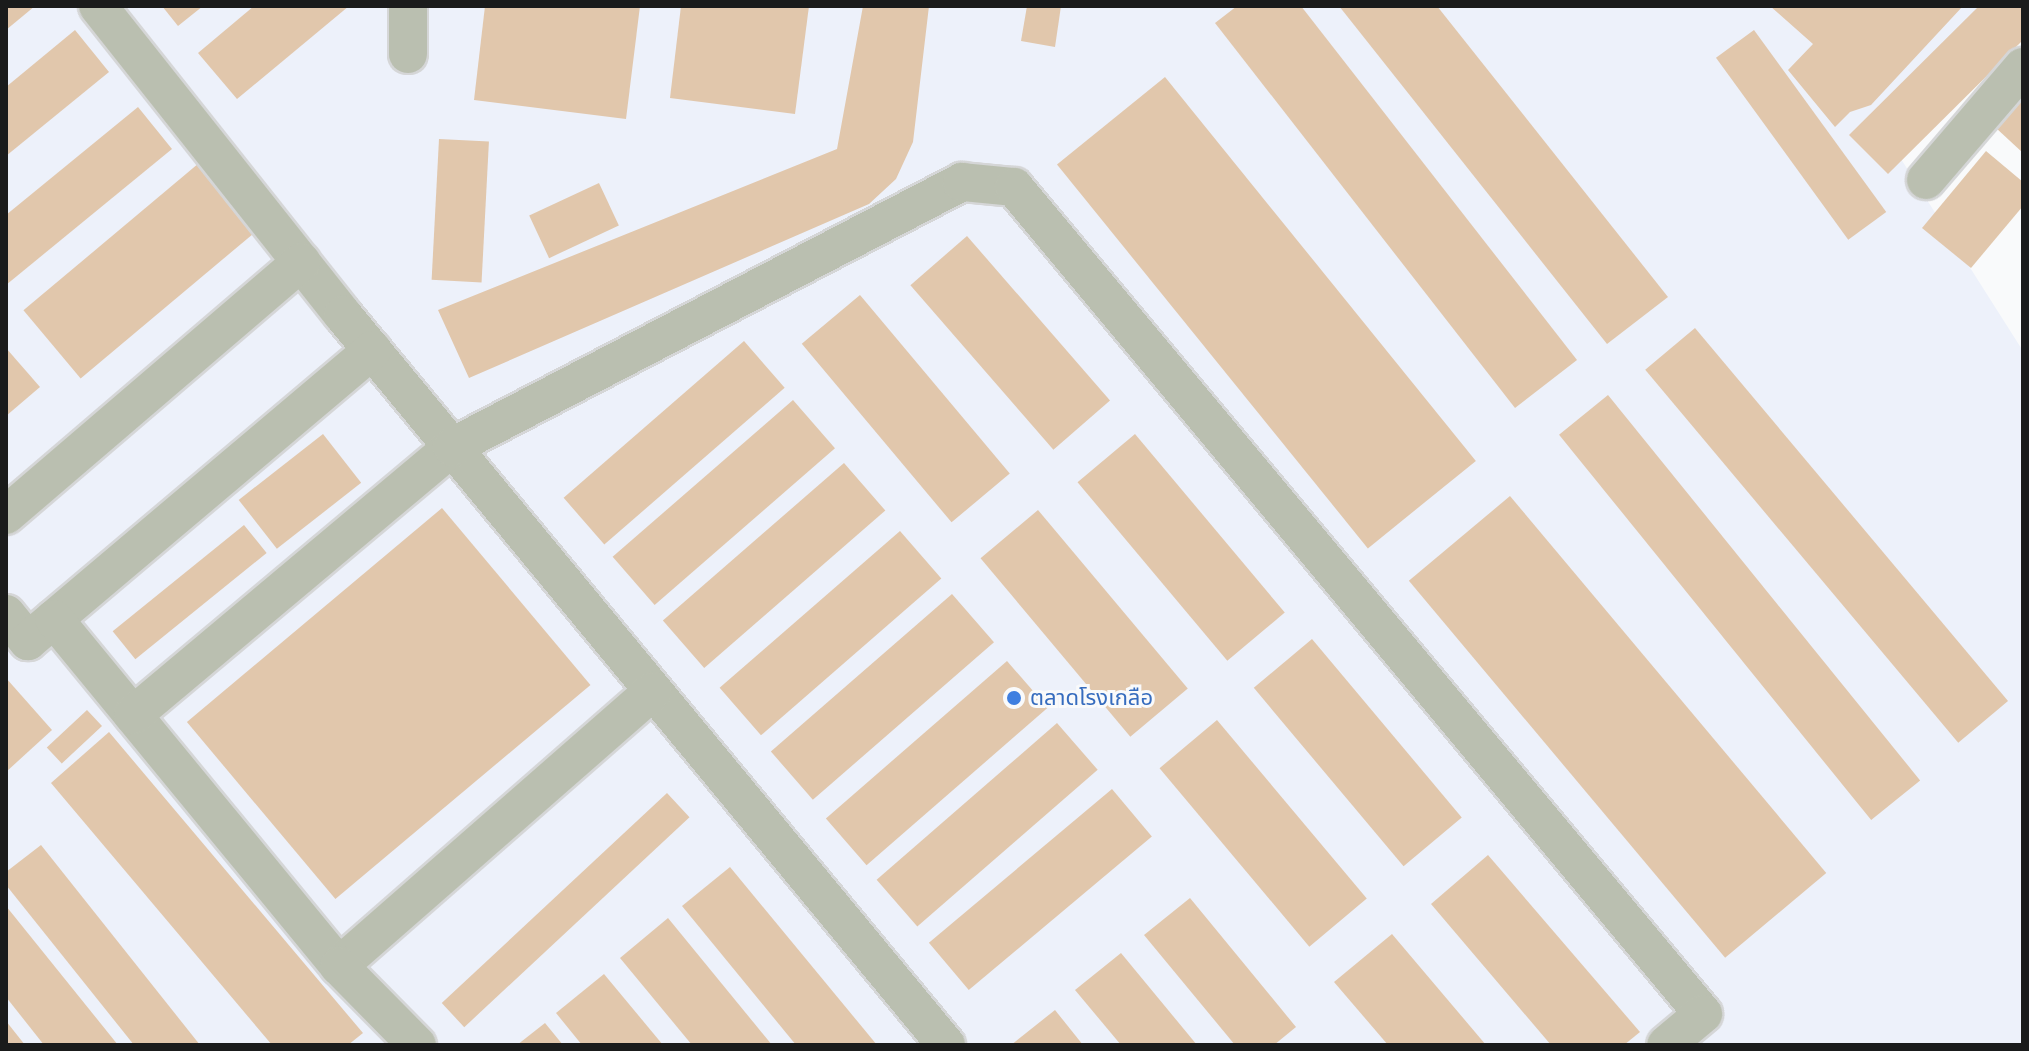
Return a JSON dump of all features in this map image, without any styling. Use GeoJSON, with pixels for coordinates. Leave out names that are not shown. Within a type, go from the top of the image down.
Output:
{"type":"FeatureCollection","features":[{"type":"Feature","properties":{"kind":"lane"},"geometry":{"type":"LineString","coordinates":[[98,6],[372,350],[946,1045]]}},
{"type":"Feature","properties":{"kind":"lane"},"geometry":{"type":"LineString","coordinates":[[408,6],[408,54]]}},
{"type":"Feature","properties":{"kind":"lane"},"geometry":{"type":"LineString","coordinates":[[1926,180],[2023,67]]}},
{"type":"Feature","properties":{"kind":"lane"},"geometry":{"type":"LineString","coordinates":[[133,715],[452,447],[962,182],[1014,187],[1703,1014],[1666,1045]]}},
{"type":"Feature","properties":{"kind":"lane"},"geometry":{"type":"LineString","coordinates":[[6,515],[301,262]]}},
{"type":"Feature","properties":{"kind":"lane"},"geometry":{"type":"LineString","coordinates":[[6,614],[28,641],[372,350]]}},
{"type":"Feature","properties":{"kind":"lane"},"geometry":{"type":"LineString","coordinates":[[54,619],[339,966],[417,1045]]}},
{"type":"Feature","properties":{"kind":"lane"},"geometry":{"type":"LineString","coordinates":[[339,966],[653,691]]}},
{"type":"Feature","properties":{"kind":"shaded area","name":"ตลาดโรงเกลือ"},"geometry":{"type":"Polygon","coordinates":[[[6,6],[2013,6],[1894,148],[2023,351],[2023,1045],[6,1045],[6,6]]]}},
{"type":"Feature","properties":{"kind":"building"},"geometry":{"type":"Polygon","coordinates":[[[6,6],[35,6],[6,30],[6,6]]]}},
{"type":"Feature","properties":{"kind":"building"},"geometry":{"type":"Polygon","coordinates":[[[162,6],[203,6],[178,26],[162,6]]]}},
{"type":"Feature","properties":{"kind":"building"},"geometry":{"type":"Polygon","coordinates":[[[254,6],[349,6],[237,99],[198,53],[254,6]]]}},
{"type":"Feature","properties":{"kind":"building"},"geometry":{"type":"Polygon","coordinates":[[[485,6],[640,6],[626,119],[474,100],[485,6]]]}},
{"type":"Feature","properties":{"kind":"building"},"geometry":{"type":"Polygon","coordinates":[[[681,6],[809,6],[795,114],[670,98],[681,6]]]}},
{"type":"Feature","properties":{"kind":"building"},"geometry":{"type":"Polygon","coordinates":[[[863,6],[929,6],[913,142],[896,179],[869,204],[469,378],[438,310],[837,149],[863,6]]]}},
{"type":"Feature","properties":{"kind":"building"},"geometry":{"type":"Polygon","coordinates":[[[1027,6],[1061,6],[1055,47],[1021,41],[1027,6]]]}},
{"type":"Feature","properties":{"kind":"building"},"geometry":{"type":"Polygon","coordinates":[[[1237,6],[1301,6],[1577,360],[1515,408],[1215,23],[1237,6]]]}},
{"type":"Feature","properties":{"kind":"building"},"geometry":{"type":"Polygon","coordinates":[[[1339,6],[1437,6],[1668,297],[1607,344],[1339,6]]]}},
{"type":"Feature","properties":{"kind":"building"},"geometry":{"type":"Polygon","coordinates":[[[1770,6],[1963,6],[1871,105],[1850,112],[1835,127],[1788,70],[1813,44],[1770,6]]]}},
{"type":"Feature","properties":{"kind":"building"},"geometry":{"type":"Polygon","coordinates":[[[1979,6],[2023,6],[2023,40],[1888,174],[1849,135],[1979,6]]]}},
{"type":"Feature","properties":{"kind":"building"},"geometry":{"type":"Polygon","coordinates":[[[75,30],[109,72],[6,156],[6,87],[75,30]]]}},
{"type":"Feature","properties":{"kind":"building"},"geometry":{"type":"Polygon","coordinates":[[[1754,30],[1886,212],[1848,240],[1716,58],[1754,30]]]}},
{"type":"Feature","properties":{"kind":"building"},"geometry":{"type":"Polygon","coordinates":[[[1165,77],[1476,461],[1368,548],[1057,164],[1165,77]]]}},
{"type":"Feature","properties":{"kind":"building"},"geometry":{"type":"Polygon","coordinates":[[[2023,99],[2023,153],[1996,128],[2023,99]]]}},
{"type":"Feature","properties":{"kind":"building"},"geometry":{"type":"Polygon","coordinates":[[[138,107],[172,149],[6,285],[6,215],[138,107]]]}},
{"type":"Feature","properties":{"kind":"building"},"geometry":{"type":"Polygon","coordinates":[[[439,139],[489,142],[482,282],[432,280],[439,139]]]}},
{"type":"Feature","properties":{"kind":"building"},"geometry":{"type":"Polygon","coordinates":[[[1986,151],[2023,182],[2023,206],[1971,268],[1922,228],[1986,151]]]}},
{"type":"Feature","properties":{"kind":"building"},"geometry":{"type":"Polygon","coordinates":[[[205,158],[262,226],[81,379],[23,310],[205,158]]]}},
{"type":"Feature","properties":{"kind":"building"},"geometry":{"type":"Polygon","coordinates":[[[599,183],[619,226],[549,258],[529,216],[599,183]]]}},
{"type":"Feature","properties":{"kind":"building"},"geometry":{"type":"Polygon","coordinates":[[[967,236],[1110,401],[1053,450],[910,285],[967,236]]]}},
{"type":"Feature","properties":{"kind":"building"},"geometry":{"type":"Polygon","coordinates":[[[860,295],[1010,473],[952,522],[802,344],[860,295]]]}},
{"type":"Feature","properties":{"kind":"building"},"geometry":{"type":"Polygon","coordinates":[[[1695,328],[2008,701],[1958,743],[1645,370],[1695,328]]]}},
{"type":"Feature","properties":{"kind":"building"},"geometry":{"type":"Polygon","coordinates":[[[744,341],[785,388],[604,545],[564,498],[744,341]]]}},
{"type":"Feature","properties":{"kind":"building"},"geometry":{"type":"Polygon","coordinates":[[[6,348],[40,387],[6,416],[6,348]]]}},
{"type":"Feature","properties":{"kind":"building"},"geometry":{"type":"Polygon","coordinates":[[[1608,395],[1920,780],[1871,820],[1559,435],[1608,395]]]}},
{"type":"Feature","properties":{"kind":"building"},"geometry":{"type":"Polygon","coordinates":[[[793,400],[835,448],[655,605],[613,557],[793,400]]]}},
{"type":"Feature","properties":{"kind":"building"},"geometry":{"type":"Polygon","coordinates":[[[323,434],[361,483],[277,549],[239,500],[323,434]]]}},
{"type":"Feature","properties":{"kind":"building"},"geometry":{"type":"Polygon","coordinates":[[[1135,434],[1285,612],[1227,661],[1078,482],[1135,434]]]}},
{"type":"Feature","properties":{"kind":"building"},"geometry":{"type":"Polygon","coordinates":[[[844,463],[885,511],[704,668],[663,620],[844,463]]]}},
{"type":"Feature","properties":{"kind":"building"},"geometry":{"type":"Polygon","coordinates":[[[1510,496],[1826,873],[1725,958],[1409,581],[1510,496]]]}},
{"type":"Feature","properties":{"kind":"building"},"geometry":{"type":"Polygon","coordinates":[[[442,508],[590,685],[335,899],[187,722],[442,508]]]}},
{"type":"Feature","properties":{"kind":"building"},"geometry":{"type":"Polygon","coordinates":[[[1038,510],[1188,688],[1130,737],[981,558],[1038,510]]]}},
{"type":"Feature","properties":{"kind":"building"},"geometry":{"type":"Polygon","coordinates":[[[244,525],[267,553],[135,659],[113,631],[244,525]]]}},
{"type":"Feature","properties":{"kind":"building"},"geometry":{"type":"Polygon","coordinates":[[[900,531],[941,579],[761,735],[720,688],[900,531]]]}},
{"type":"Feature","properties":{"kind":"building"},"geometry":{"type":"Polygon","coordinates":[[[952,594],[994,642],[813,800],[771,751],[952,594]]]}},
{"type":"Feature","properties":{"kind":"building"},"geometry":{"type":"Polygon","coordinates":[[[1312,639],[1462,817],[1404,866],[1254,688],[1312,639]]]}},
{"type":"Feature","properties":{"kind":"building"},"geometry":{"type":"Polygon","coordinates":[[[1007,661],[1048,708],[867,865],[826,818],[1007,661]]]}},
{"type":"Feature","properties":{"kind":"building"},"geometry":{"type":"Polygon","coordinates":[[[6,678],[52,730],[6,772],[6,678]]]}},
{"type":"Feature","properties":{"kind":"building"},"geometry":{"type":"Polygon","coordinates":[[[87,710],[102,726],[62,764],[47,748],[87,710]]]}},
{"type":"Feature","properties":{"kind":"building"},"geometry":{"type":"Polygon","coordinates":[[[1217,720],[1367,898],[1309,947],[1160,768],[1217,720]]]}},
{"type":"Feature","properties":{"kind":"building"},"geometry":{"type":"Polygon","coordinates":[[[1057,723],[1098,770],[917,927],[877,880],[1057,723]]]}},
{"type":"Feature","properties":{"kind":"building"},"geometry":{"type":"Polygon","coordinates":[[[109,732],[363,1033],[348,1045],[272,1045],[51,783],[109,732]]]}},
{"type":"Feature","properties":{"kind":"building"},"geometry":{"type":"Polygon","coordinates":[[[1112,789],[1152,836],[969,990],[929,943],[1112,789]]]}},
{"type":"Feature","properties":{"kind":"building"},"geometry":{"type":"Polygon","coordinates":[[[667,793],[690,817],[464,1027],[442,1003],[667,793]]]}},
{"type":"Feature","properties":{"kind":"building"},"geometry":{"type":"Polygon","coordinates":[[[41,845],[200,1045],[134,1045],[6,885],[6,872],[41,845]]]}},
{"type":"Feature","properties":{"kind":"building"},"geometry":{"type":"Polygon","coordinates":[[[1488,855],[1640,1032],[1624,1045],[1551,1045],[1431,904],[1488,855]]]}},
{"type":"Feature","properties":{"kind":"building"},"geometry":{"type":"Polygon","coordinates":[[[730,867],[877,1045],[796,1045],[682,906],[730,867]]]}},
{"type":"Feature","properties":{"kind":"building"},"geometry":{"type":"Polygon","coordinates":[[[1190,898],[1296,1027],[1274,1045],[1235,1045],[1144,935],[1190,898]]]}},
{"type":"Feature","properties":{"kind":"building"},"geometry":{"type":"Polygon","coordinates":[[[6,906],[118,1045],[44,1045],[6,997],[6,906]]]}},
{"type":"Feature","properties":{"kind":"building"},"geometry":{"type":"Polygon","coordinates":[[[668,918],[772,1045],[692,1045],[620,958],[668,918]]]}},
{"type":"Feature","properties":{"kind":"building"},"geometry":{"type":"Polygon","coordinates":[[[1392,934],[1486,1045],[1388,1045],[1334,982],[1392,934]]]}},
{"type":"Feature","properties":{"kind":"building"},"geometry":{"type":"Polygon","coordinates":[[[1121,953],[1197,1045],[1121,1045],[1075,990],[1121,953]]]}},
{"type":"Feature","properties":{"kind":"building"},"geometry":{"type":"Polygon","coordinates":[[[604,974],[663,1045],[582,1045],[556,1013],[604,974]]]}},
{"type":"Feature","properties":{"kind":"building"},"geometry":{"type":"Polygon","coordinates":[[[1055,1010],[1083,1045],[1011,1045],[1055,1010]]]}},
{"type":"Feature","properties":{"kind":"building"},"geometry":{"type":"Polygon","coordinates":[[[6,1021],[25,1045],[6,1045],[6,1021]]]}},
{"type":"Feature","properties":{"kind":"building"},"geometry":{"type":"Polygon","coordinates":[[[545,1023],[563,1045],[517,1045],[545,1023]]]}},
{"type":"Feature","properties":{"kind":"place","name":"ตลาดโรงเกลือ"},"geometry":{"type":"Point","coordinates":[1014,698]}}]}
